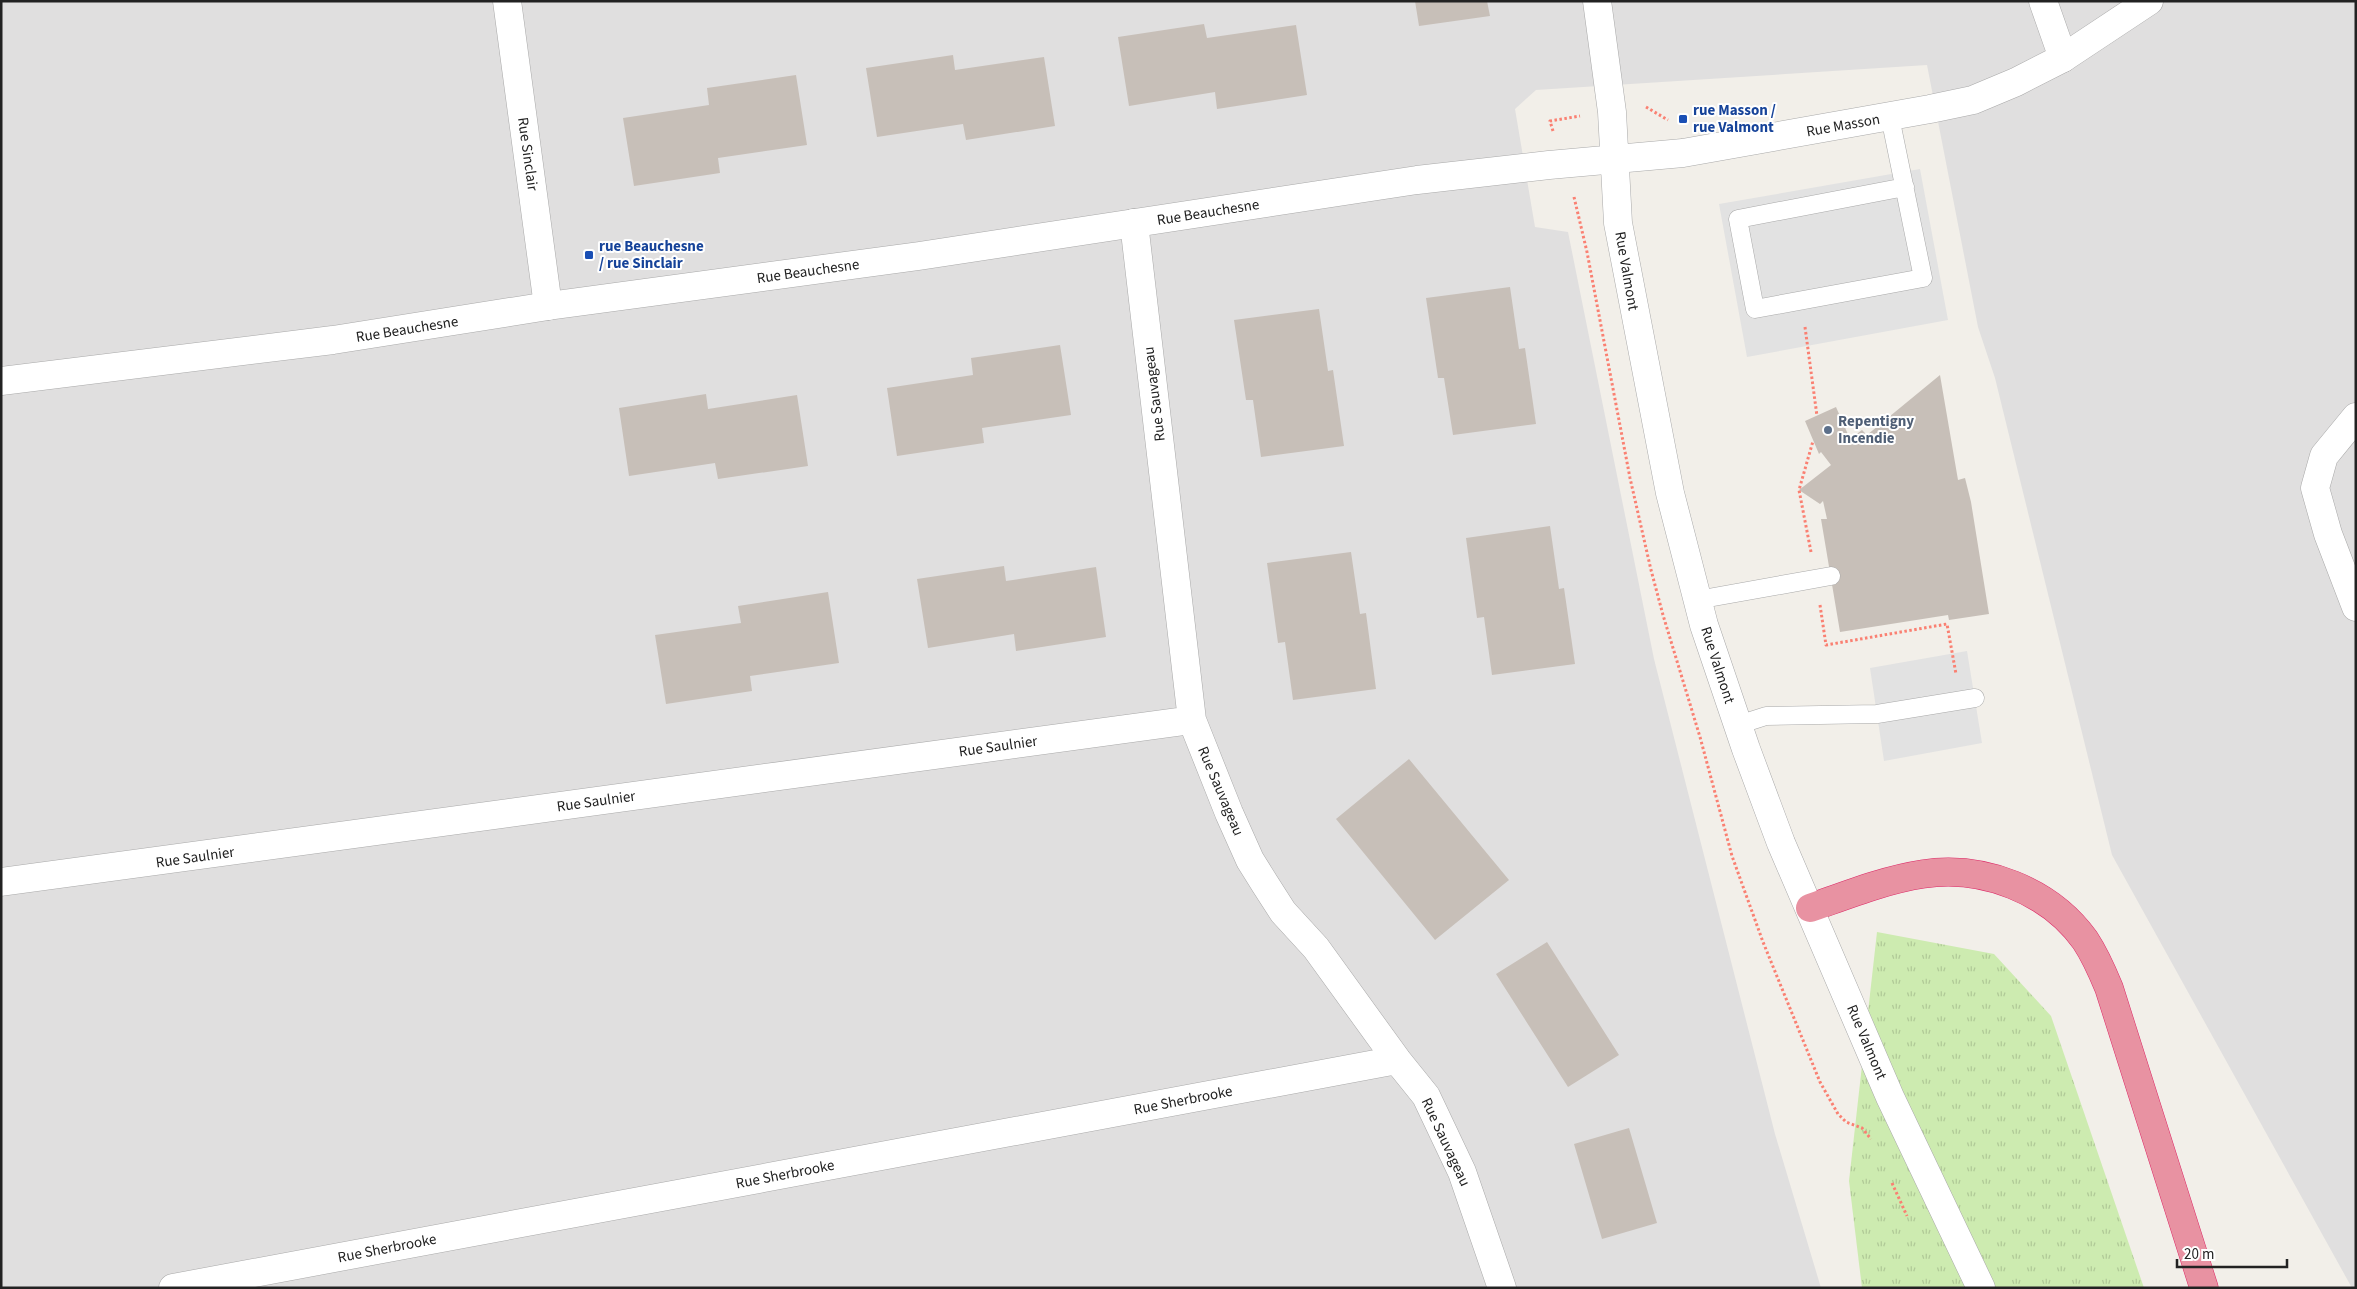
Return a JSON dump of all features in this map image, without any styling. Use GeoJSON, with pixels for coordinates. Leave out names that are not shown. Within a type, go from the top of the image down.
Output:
{"type":"FeatureCollection","features":[{"type":"Feature","properties":{"kind":"highway"},"geometry":{"type":"LineString","coordinates":[[1810,908],[1879,884],[1900,879],[1925,874],[1961,873],[1990,877],[2011,884],[2031,893],[2063,915],[2092,952],[2109,988],[2204,1288]]}},
{"type":"Feature","properties":{"kind":"street","name":"Rue Sinclair"},"geometry":{"type":"LineString","coordinates":[[507,1],[548,306]]}},
{"type":"Feature","properties":{"kind":"street","name":"Rue Valmont"},"geometry":{"type":"LineString","coordinates":[[1597,1],[1612,112],[1617,214],[1672,502],[1697,600],[1738,724],[1781,843],[1890,1097],[1946,1219],[1981,1288]]}},
{"type":"Feature","properties":{"kind":"street"},"geometry":{"type":"LineString","coordinates":[[2043,1],[2063,58]]}},
{"type":"Feature","properties":{"kind":"street","name":"Rue Masson"},"geometry":{"type":"LineString","coordinates":[[1613,160],[1682,154],[1890,117],[1973,100],[2016,82],[2063,58],[2149,1]]}},
{"type":"Feature","properties":{"kind":"street","name":"Rue Beauchesne"},"geometry":{"type":"LineString","coordinates":[[1,381],[333,340],[548,306],[919,256],[1417,180],[1549,164],[1613,160]]}},
{"type":"Feature","properties":{"kind":"street","name":"Rue Sauvageau"},"geometry":{"type":"LineString","coordinates":[[1134,223],[1192,720],[1250,860],[1283,912],[1316,948],[1397,1060],[1426,1096],[1462,1172],[1502,1288]]}},
{"type":"Feature","properties":{"kind":"street"},"geometry":{"type":"LineString","coordinates":[[2356,417],[2324,456],[2315,488],[2328,534],[2356,607]]}},
{"type":"Feature","properties":{"kind":"street","name":"Rue Saulnier"},"geometry":{"type":"LineString","coordinates":[[1,882],[1192,720]]}},
{"type":"Feature","properties":{"kind":"street","name":"Rue Sherbrooke"},"geometry":{"type":"LineString","coordinates":[[173,1288],[1397,1060]]}},
{"type":"Feature","properties":{"kind":"lane"},"geometry":{"type":"LineString","coordinates":[[1890,117],[1905,187],[1923,278],[1755,310],[1738,219],[1905,187]]}},
{"type":"Feature","properties":{"kind":"lane"},"geometry":{"type":"LineString","coordinates":[[1697,600],[1823,577]]}},
{"type":"Feature","properties":{"kind":"lane"},"geometry":{"type":"LineString","coordinates":[[1738,724],[1766,716],[1877,714],[1975,698]]}},
{"type":"Feature","properties":{"kind":"path"},"geometry":{"type":"LineString","coordinates":[[1579,212],[1630,478],[1649,562],[1665,624],[1698,728],[1732,856],[1763,942],[1824,1089],[1838,1114],[1846,1122],[1862,1128],[1875,1145]]}},
{"type":"Feature","properties":{"kind":"path"},"geometry":{"type":"LineString","coordinates":[[1807,345],[1817,416]]}},
{"type":"Feature","properties":{"kind":"path"},"geometry":{"type":"LineString","coordinates":[[1805,520],[1799,490],[1813,440]]}},
{"type":"Feature","properties":{"kind":"path"},"geometry":{"type":"LineString","coordinates":[[1823,577],[1826,644],[1947,624],[1952,652]]}},
{"type":"Feature","properties":{"kind":"path"},"geometry":{"type":"LineString","coordinates":[[1889,1178],[1909,1219]]}},
{"type":"Feature","properties":{"kind":"shaded area"},"geometry":{"type":"Polygon","coordinates":[[[1,1],[2356,1],[2356,1288],[2352,1288],[2112,855],[1995,378],[1978,327],[1927,65],[1536,90],[1515,109],[1535,227],[1568,232],[1654,659],[1775,1134],[1821,1288],[1,1288],[1,1]]]}},
{"type":"Feature","properties":{"kind":"shaded area"},"geometry":{"type":"Polygon","coordinates":[[[1920,169],[1948,320],[1747,357],[1719,204],[1920,169]]]}},
{"type":"Feature","properties":{"kind":"shaded area"},"geometry":{"type":"Polygon","coordinates":[[[1967,651],[1982,743],[1884,761],[1870,668],[1967,651]]]}},
{"type":"Feature","properties":{"kind":"green space"},"geometry":{"type":"Polygon","coordinates":[[[1877,932],[1994,954],[2051,1016],[2144,1288],[1862,1288],[1849,1181],[1877,932]]]}},
{"type":"Feature","properties":{"kind":"building"},"geometry":{"type":"Polygon","coordinates":[[[1415,1],[1487,1],[1490,16],[1419,26],[1415,1]]]}},
{"type":"Feature","properties":{"kind":"building"},"geometry":{"type":"Polygon","coordinates":[[[1204,24],[1207,38],[1296,25],[1307,95],[1217,109],[1215,92],[1129,106],[1118,37],[1204,24]]]}},
{"type":"Feature","properties":{"kind":"building"},"geometry":{"type":"Polygon","coordinates":[[[953,55],[955,70],[1044,57],[1055,126],[966,140],[963,124],[877,137],[866,68],[953,55]]]}},
{"type":"Feature","properties":{"kind":"building"},"geometry":{"type":"Polygon","coordinates":[[[796,75],[807,145],[718,158],[720,173],[634,186],[623,118],[709,105],[707,88],[796,75]]]}},
{"type":"Feature","properties":{"kind":"building"},"geometry":{"type":"Polygon","coordinates":[[[1510,287],[1519,349],[1525,348],[1536,424],[1453,435],[1444,378],[1438,378],[1426,298],[1510,287]]]}},
{"type":"Feature","properties":{"kind":"building"},"geometry":{"type":"Polygon","coordinates":[[[1319,309],[1328,371],[1333,370],[1344,446],[1261,457],[1253,400],[1246,400],[1234,320],[1319,309]]]}},
{"type":"Feature","properties":{"kind":"building"},"geometry":{"type":"Polygon","coordinates":[[[1060,345],[1071,415],[982,428],[984,443],[897,456],[887,388],[973,375],[971,358],[1060,345]]]}},
{"type":"Feature","properties":{"kind":"building"},"geometry":{"type":"Polygon","coordinates":[[[1940,375],[1958,480],[1965,478],[1971,502],[1989,614],[1949,620],[1948,615],[1840,632],[1821,519],[1827,519],[1823,501],[1820,504],[1799,490],[1831,465],[1821,452],[1819,454],[1805,421],[1836,407],[1850,439],[1862,430],[1867,435],[1940,375]]]}},
{"type":"Feature","properties":{"kind":"building"},"geometry":{"type":"Polygon","coordinates":[[[706,394],[708,409],[797,395],[808,466],[718,479],[715,463],[629,476],[619,408],[706,394]]]}},
{"type":"Feature","properties":{"kind":"building"},"geometry":{"type":"Polygon","coordinates":[[[1550,526],[1559,589],[1564,588],[1575,664],[1492,675],[1484,617],[1477,618],[1466,538],[1550,526]]]}},
{"type":"Feature","properties":{"kind":"building"},"geometry":{"type":"Polygon","coordinates":[[[1351,552],[1360,614],[1366,613],[1376,689],[1293,700],[1285,642],[1278,643],[1267,563],[1351,552]]]}},
{"type":"Feature","properties":{"kind":"building"},"geometry":{"type":"Polygon","coordinates":[[[1004,566],[1006,581],[1096,567],[1106,637],[1016,651],[1014,634],[928,648],[917,579],[1004,566]]]}},
{"type":"Feature","properties":{"kind":"building"},"geometry":{"type":"Polygon","coordinates":[[[828,592],[839,663],[750,676],[752,691],[666,704],[655,635],[741,623],[738,606],[828,592]]]}},
{"type":"Feature","properties":{"kind":"building"},"geometry":{"type":"Polygon","coordinates":[[[1409,759],[1509,880],[1435,940],[1336,819],[1409,759]]]}},
{"type":"Feature","properties":{"kind":"building"},"geometry":{"type":"Polygon","coordinates":[[[1547,942],[1619,1055],[1568,1087],[1496,974],[1547,942]]]}},
{"type":"Feature","properties":{"kind":"building"},"geometry":{"type":"Polygon","coordinates":[[[1629,1128],[1657,1223],[1602,1239],[1574,1144],[1629,1128]]]}},
{"type":"Feature","properties":{"kind":"place","name":"rue Masson / rue Valmont"},"geometry":{"type":"Point","coordinates":[1683,119]}},
{"type":"Feature","properties":{"kind":"place","name":"rue Beauchesne / rue Sinclair"},"geometry":{"type":"Point","coordinates":[589,255]}},
{"type":"Feature","properties":{"kind":"place","name":"Repentigny Incendie"},"geometry":{"type":"Point","coordinates":[1828,430]}}]}
